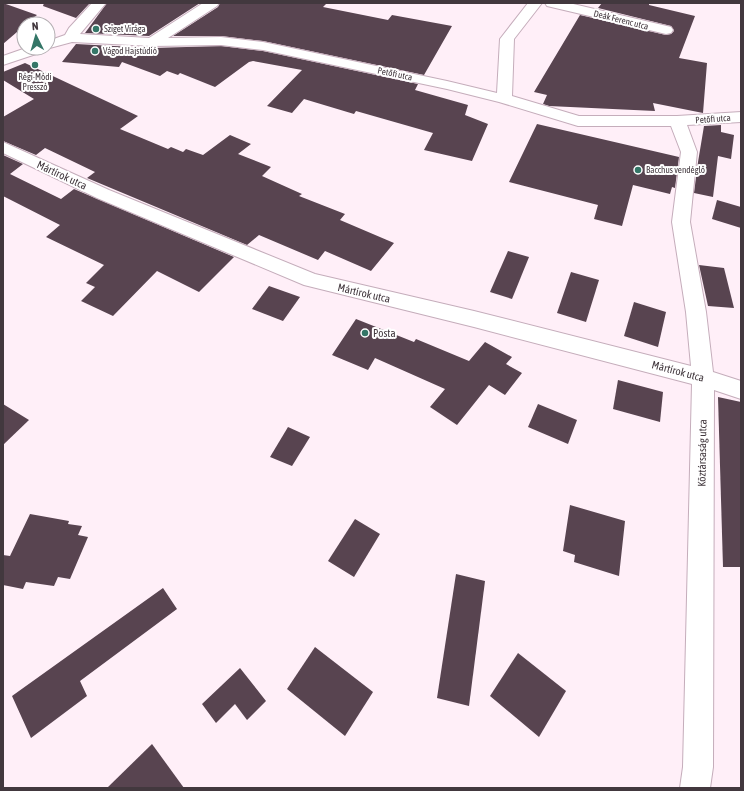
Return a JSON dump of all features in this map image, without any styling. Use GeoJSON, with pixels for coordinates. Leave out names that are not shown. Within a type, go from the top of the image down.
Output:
{"type":"FeatureCollection","features":[{"type":"Feature","properties":{"kind":"street"},"geometry":{"type":"LineString","coordinates":[[71,38],[74,30],[99,3]]}},
{"type":"Feature","properties":{"kind":"street"},"geometry":{"type":"LineString","coordinates":[[152,42],[212,3]]}},
{"type":"Feature","properties":{"kind":"street"},"geometry":{"type":"LineString","coordinates":[[504,99],[507,40],[535,3]]}},
{"type":"Feature","properties":{"kind":"street","name":"Deák Ferenc utca"},"geometry":{"type":"LineString","coordinates":[[552,3],[666,30]]}},
{"type":"Feature","properties":{"kind":"street","name":"Petőfi utca"},"geometry":{"type":"LineString","coordinates":[[56,43],[71,38],[152,42],[221,41],[263,46],[440,83],[504,99],[578,121],[677,121],[741,117]]}},
{"type":"Feature","properties":{"kind":"street"},"geometry":{"type":"LineString","coordinates":[[3,61],[17,56]]}},
{"type":"Feature","properties":{"kind":"street","name":"Köztársaság utca"},"geometry":{"type":"LineString","coordinates":[[677,121],[689,152],[680,222],[696,312],[703,378],[698,767],[695,788]]}},
{"type":"Feature","properties":{"kind":"street","name":"Mártírok utca"},"geometry":{"type":"LineString","coordinates":[[3,147],[103,194],[311,280],[474,318],[703,378],[741,390]]}},
{"type":"Feature","properties":{"kind":"building"},"geometry":{"type":"Polygon","coordinates":[[[3,3],[37,15],[16,16],[16,33],[3,44],[3,3]]]}},
{"type":"Feature","properties":{"kind":"building"},"geometry":{"type":"Polygon","coordinates":[[[44,3],[90,3],[76,18],[43,6],[44,3]]]}},
{"type":"Feature","properties":{"kind":"building"},"geometry":{"type":"Polygon","coordinates":[[[107,3],[200,3],[149,36],[85,33],[107,3]]]}},
{"type":"Feature","properties":{"kind":"building"},"geometry":{"type":"Polygon","coordinates":[[[220,3],[327,3],[323,7],[388,20],[392,15],[452,26],[424,75],[263,41],[221,36],[173,36],[218,7],[220,3]]]}},
{"type":"Feature","properties":{"kind":"building"},"geometry":{"type":"Polygon","coordinates":[[[602,3],[649,3],[649,5],[695,16],[679,58],[707,63],[703,113],[653,103],[655,111],[549,106],[543,104],[547,95],[534,92],[580,15],[666,35],[671,34],[674,31],[671,26],[598,8],[602,3]]]}},
{"type":"Feature","properties":{"kind":"building"},"geometry":{"type":"Polygon","coordinates":[[[76,44],[152,48],[221,46],[263,51],[418,84],[415,90],[468,105],[465,115],[488,124],[472,161],[424,150],[433,133],[356,111],[354,114],[304,99],[292,113],[267,106],[302,70],[253,61],[249,62],[215,87],[180,73],[178,75],[167,71],[160,76],[122,62],[119,67],[62,62],[76,44]]]}},
{"type":"Feature","properties":{"kind":"building"},"geometry":{"type":"Polygon","coordinates":[[[25,63],[138,116],[120,129],[168,149],[171,147],[183,152],[186,149],[203,155],[230,135],[251,144],[238,154],[271,167],[262,176],[302,194],[299,196],[345,214],[340,220],[394,243],[371,271],[325,251],[318,260],[259,235],[247,245],[87,178],[95,172],[45,148],[36,155],[3,141],[3,117],[34,99],[3,80],[3,72],[25,63]]]}},
{"type":"Feature","properties":{"kind":"building"},"geometry":{"type":"Polygon","coordinates":[[[537,124],[679,157],[675,188],[672,187],[670,194],[633,185],[622,226],[594,219],[598,205],[509,182],[537,124]]]}},
{"type":"Feature","properties":{"kind":"building"},"geometry":{"type":"Polygon","coordinates":[[[721,125],[721,132],[734,135],[731,159],[718,156],[713,197],[694,193],[704,126],[721,125]]]}},
{"type":"Feature","properties":{"kind":"building"},"geometry":{"type":"Polygon","coordinates":[[[3,155],[23,164],[10,174],[61,199],[74,189],[234,257],[199,292],[157,271],[113,316],[81,301],[95,287],[86,283],[104,265],[46,237],[60,225],[3,196],[3,155]]]}},
{"type":"Feature","properties":{"kind":"building"},"geometry":{"type":"Polygon","coordinates":[[[717,200],[741,207],[741,228],[712,219],[717,200]]]}},
{"type":"Feature","properties":{"kind":"building"},"geometry":{"type":"Polygon","coordinates":[[[508,251],[529,257],[512,299],[490,292],[508,251]]]}},
{"type":"Feature","properties":{"kind":"building"},"geometry":{"type":"Polygon","coordinates":[[[699,265],[724,268],[734,308],[708,306],[699,265]]]}},
{"type":"Feature","properties":{"kind":"building"},"geometry":{"type":"Polygon","coordinates":[[[571,272],[599,280],[586,322],[557,313],[571,272]]]}},
{"type":"Feature","properties":{"kind":"building"},"geometry":{"type":"Polygon","coordinates":[[[269,286],[300,297],[283,321],[252,309],[269,286]]]}},
{"type":"Feature","properties":{"kind":"building"},"geometry":{"type":"Polygon","coordinates":[[[634,302],[666,312],[658,347],[624,336],[634,302]]]}},
{"type":"Feature","properties":{"kind":"building"},"geometry":{"type":"Polygon","coordinates":[[[356,319],[414,342],[416,339],[469,361],[485,342],[512,357],[506,364],[522,373],[505,395],[489,385],[457,425],[430,407],[445,389],[375,358],[368,370],[332,355],[356,319]]]}},
{"type":"Feature","properties":{"kind":"building"},"geometry":{"type":"Polygon","coordinates":[[[618,380],[663,392],[660,422],[613,409],[618,380]]]}},
{"type":"Feature","properties":{"kind":"building"},"geometry":{"type":"Polygon","coordinates":[[[718,397],[741,402],[741,567],[723,567],[718,397]]]}},
{"type":"Feature","properties":{"kind":"building"},"geometry":{"type":"Polygon","coordinates":[[[3,404],[29,420],[3,445],[3,404]]]}},
{"type":"Feature","properties":{"kind":"building"},"geometry":{"type":"Polygon","coordinates":[[[538,404],[577,420],[568,444],[528,427],[538,404]]]}},
{"type":"Feature","properties":{"kind":"building"},"geometry":{"type":"Polygon","coordinates":[[[288,427],[310,437],[292,466],[270,457],[288,427]]]}},
{"type":"Feature","properties":{"kind":"building"},"geometry":{"type":"Polygon","coordinates":[[[570,505],[625,521],[619,576],[574,562],[575,555],[563,551],[570,505]]]}},
{"type":"Feature","properties":{"kind":"building"},"geometry":{"type":"Polygon","coordinates":[[[30,514],[69,521],[68,524],[82,526],[78,535],[88,537],[70,579],[58,577],[54,586],[26,582],[23,589],[3,585],[3,555],[10,556],[30,514]]]}},
{"type":"Feature","properties":{"kind":"building"},"geometry":{"type":"Polygon","coordinates":[[[355,519],[380,534],[354,577],[328,561],[355,519]]]}},
{"type":"Feature","properties":{"kind":"building"},"geometry":{"type":"Polygon","coordinates":[[[456,574],[485,581],[469,706],[437,698],[456,574]]]}},
{"type":"Feature","properties":{"kind":"building"},"geometry":{"type":"Polygon","coordinates":[[[163,588],[177,609],[80,681],[87,696],[31,738],[12,696],[163,588]]]}},
{"type":"Feature","properties":{"kind":"building"},"geometry":{"type":"Polygon","coordinates":[[[315,647],[373,692],[345,736],[287,689],[315,647]]]}},
{"type":"Feature","properties":{"kind":"building"},"geometry":{"type":"Polygon","coordinates":[[[518,653],[566,691],[539,737],[490,696],[518,653]]]}},
{"type":"Feature","properties":{"kind":"building"},"geometry":{"type":"Polygon","coordinates":[[[240,668],[266,701],[247,720],[235,704],[216,723],[202,704],[240,668]]]}},
{"type":"Feature","properties":{"kind":"building"},"geometry":{"type":"Polygon","coordinates":[[[152,744],[184,788],[107,788],[152,744]]]}},
{"type":"Feature","properties":{"kind":"place","name":"Sziget Virága"},"geometry":{"type":"Point","coordinates":[96,29]}},
{"type":"Feature","properties":{"kind":"place","name":"Vágod Hajstúdió"},"geometry":{"type":"Point","coordinates":[95,51]}},
{"type":"Feature","properties":{"kind":"place","name":"Régi-Módi Presszó"},"geometry":{"type":"Point","coordinates":[35,65]}},
{"type":"Feature","properties":{"kind":"place","name":"Bacchus vendéglő"},"geometry":{"type":"Point","coordinates":[638,170]}},
{"type":"Feature","properties":{"kind":"place","name":"Posta"},"geometry":{"type":"Point","coordinates":[365,333]}}]}
